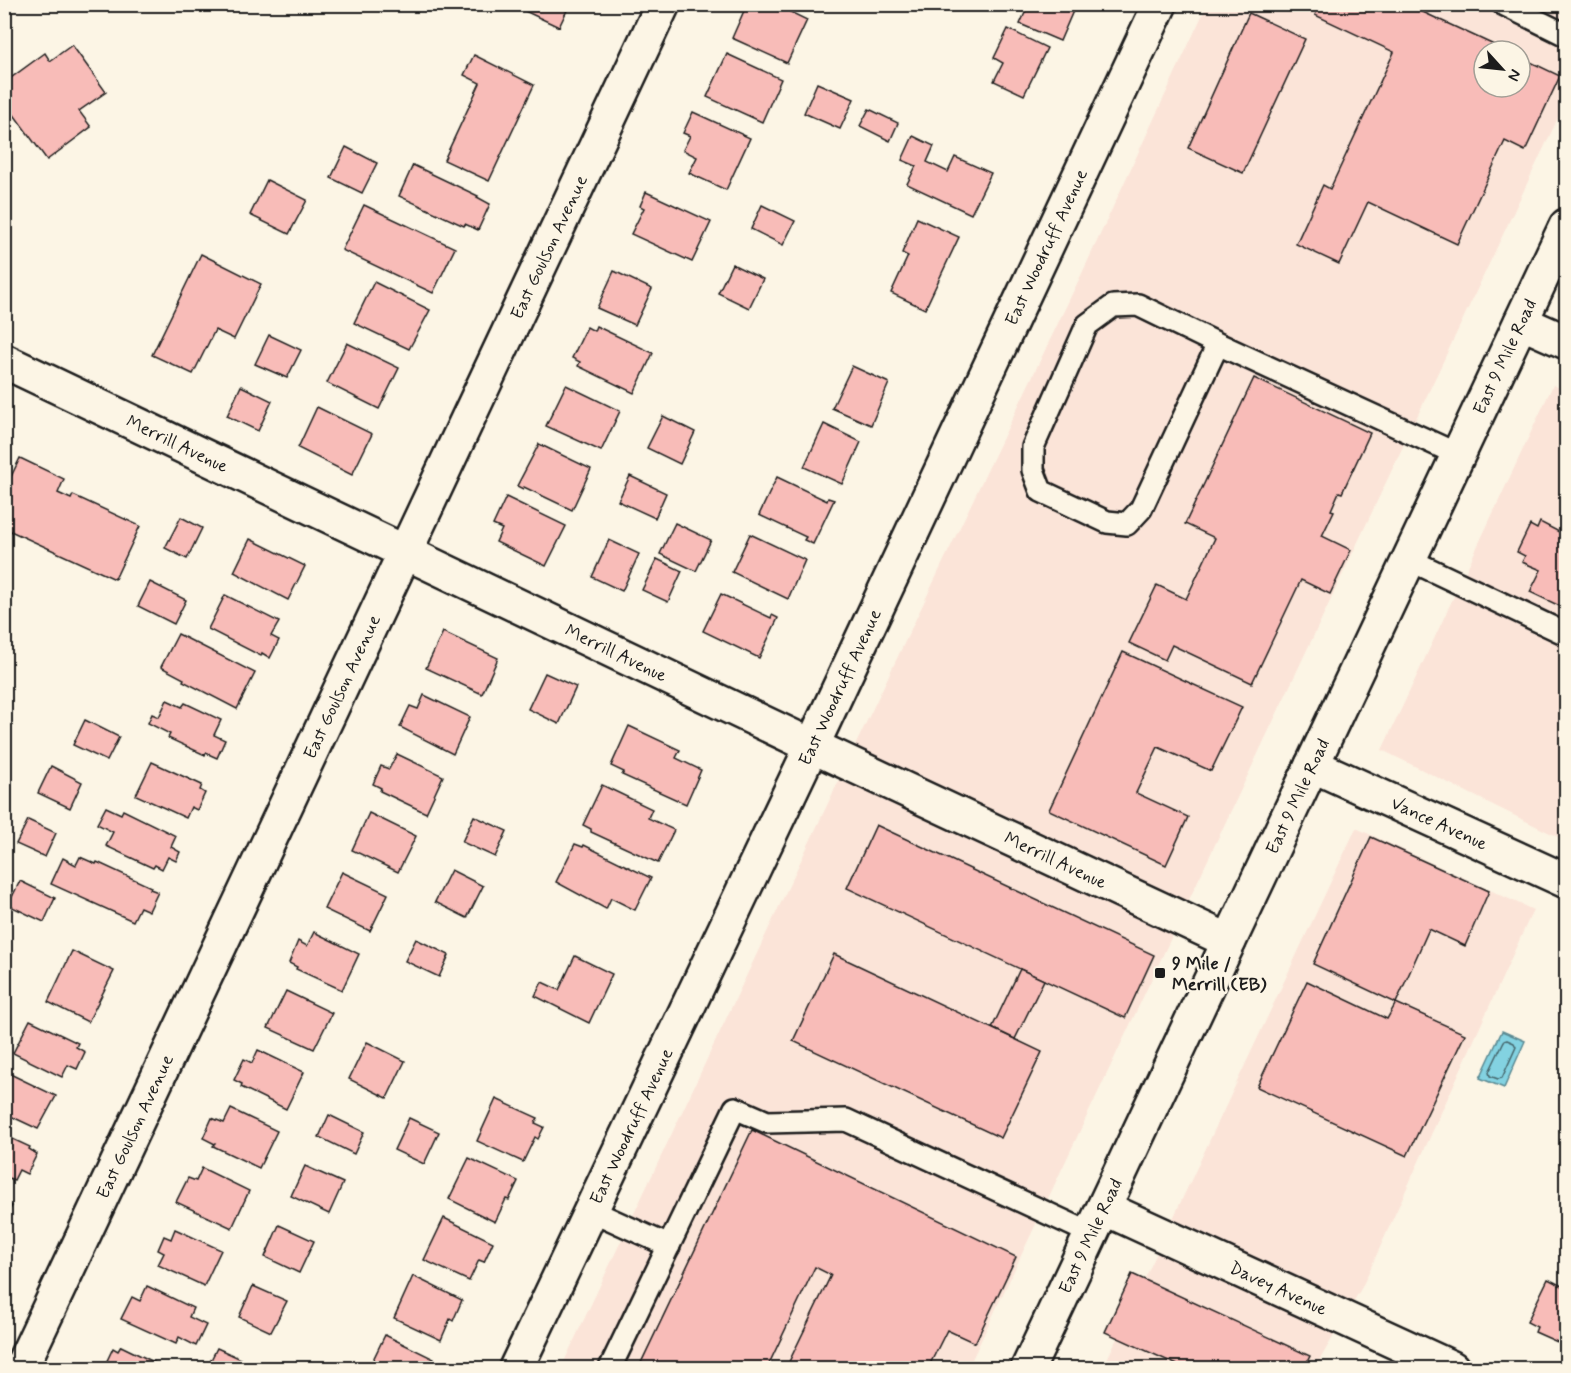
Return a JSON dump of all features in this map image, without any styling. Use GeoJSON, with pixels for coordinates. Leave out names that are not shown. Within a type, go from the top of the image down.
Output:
{"type":"FeatureCollection","features":[{"type":"Feature","properties":{"kind":"street","name":"East Goulson Avenue"},"geometry":{"type":"LineString","coordinates":[[21,1368],[663,4]]}},
{"type":"Feature","properties":{"kind":"street","name":"East Woodruff Avenue"},"geometry":{"type":"LineString","coordinates":[[518,1368],[590,1210],[812,746],[1160,4]]}},
{"type":"Feature","properties":{"kind":"street","name":"East 9 Mile Road"},"geometry":{"type":"LineString","coordinates":[[1028,1368],[1566,226]]}},
{"type":"Feature","properties":{"kind":"street"},"geometry":{"type":"LineString","coordinates":[[1521,322],[1566,342]]}},
{"type":"Feature","properties":{"kind":"street","name":"Merrill Avenue"},"geometry":{"type":"LineString","coordinates":[[4,362],[812,746],[1229,941]]}},
{"type":"Feature","properties":{"kind":"street","name":"Vance Avenue"},"geometry":{"type":"LineString","coordinates":[[1312,765],[1566,881]]}},
{"type":"Feature","properties":{"kind":"street","name":"Davey Avenue"},"geometry":{"type":"LineString","coordinates":[[1098,1221],[1452,1368]]}},
{"type":"Feature","properties":{"kind":"lane"},"geometry":{"type":"LineString","coordinates":[[1503,4],[1566,35]]}},
{"type":"Feature","properties":{"kind":"lane"},"geometry":{"type":"LineString","coordinates":[[1218,344],[1141,509],[1127,524],[1107,522],[1041,491],[1033,470],[1033,447],[1087,325],[1113,306],[1138,305],[1459,455]]}},
{"type":"Feature","properties":{"kind":"lane"},"geometry":{"type":"LineString","coordinates":[[1410,560],[1566,634]]}},
{"type":"Feature","properties":{"kind":"lane"},"geometry":{"type":"LineString","coordinates":[[610,1368],[735,1108],[767,1122],[846,1120],[1098,1221]]}},
{"type":"Feature","properties":{"kind":"lane"},"geometry":{"type":"LineString","coordinates":[[590,1210],[669,1246]]}},
{"type":"Feature","properties":{"kind":"shaded area"},"geometry":{"type":"Polygon","coordinates":[[[1207,5],[1566,5],[1566,101],[968,1368],[561,1368],[864,727],[1085,267],[1207,5]]]}},
{"type":"Feature","properties":{"kind":"shaded area"},"geometry":{"type":"Polygon","coordinates":[[[1553,385],[1566,391],[1566,841],[1382,750],[1553,385]]]}},
{"type":"Feature","properties":{"kind":"shaded area"},"geometry":{"type":"Polygon","coordinates":[[[1356,828],[1533,910],[1362,1287],[1315,1368],[1103,1368],[1356,828]]]}},
{"type":"Feature","properties":{"kind":"water"},"geometry":{"type":"Polygon","coordinates":[[[1502,1031],[1525,1041],[1504,1088],[1480,1078],[1502,1031]]]}},
{"type":"Feature","properties":{"kind":"building"},"geometry":{"type":"Polygon","coordinates":[[[510,4],[570,4],[559,27],[510,4]]]}},
{"type":"Feature","properties":{"kind":"building"},"geometry":{"type":"Polygon","coordinates":[[[747,4],[774,4],[807,20],[787,63],[732,38],[747,4]]]}},
{"type":"Feature","properties":{"kind":"building"},"geometry":{"type":"Polygon","coordinates":[[[1029,4],[1076,4],[1060,41],[1020,24],[1029,4]]]}},
{"type":"Feature","properties":{"kind":"building"},"geometry":{"type":"Polygon","coordinates":[[[1320,4],[1413,4],[1412,7],[1481,39],[1472,39],[1472,99],[1532,99],[1532,63],[1560,76],[1525,151],[1505,141],[1457,244],[1368,202],[1339,264],[1296,244],[1323,185],[1330,189],[1394,52],[1315,15],[1320,4]]]}},
{"type":"Feature","properties":{"kind":"building"},"geometry":{"type":"Polygon","coordinates":[[[1249,13],[1305,39],[1243,173],[1188,148],[1249,13]]]}},
{"type":"Feature","properties":{"kind":"building"},"geometry":{"type":"Polygon","coordinates":[[[1008,29],[1047,48],[1024,95],[994,81],[1003,63],[994,58],[1008,29]]]}},
{"type":"Feature","properties":{"kind":"building"},"geometry":{"type":"Polygon","coordinates":[[[72,45],[106,92],[79,111],[91,127],[47,160],[4,101],[4,83],[45,53],[50,61],[72,45]]]}},
{"type":"Feature","properties":{"kind":"building"},"geometry":{"type":"Polygon","coordinates":[[[727,54],[781,79],[762,122],[707,97],[727,54]]]}},
{"type":"Feature","properties":{"kind":"building"},"geometry":{"type":"Polygon","coordinates":[[[474,55],[534,85],[489,181],[444,160],[480,83],[464,75],[474,55]]]}},
{"type":"Feature","properties":{"kind":"building"},"geometry":{"type":"Polygon","coordinates":[[[817,83],[854,99],[840,129],[804,113],[817,83]]]}},
{"type":"Feature","properties":{"kind":"building"},"geometry":{"type":"Polygon","coordinates":[[[869,109],[898,123],[890,141],[860,126],[869,109]]]}},
{"type":"Feature","properties":{"kind":"building"},"geometry":{"type":"Polygon","coordinates":[[[693,112],[750,138],[726,190],[689,173],[697,157],[683,150],[690,136],[683,133],[693,112]]]}},
{"type":"Feature","properties":{"kind":"building"},"geometry":{"type":"Polygon","coordinates":[[[913,136],[934,146],[927,162],[948,172],[955,157],[991,173],[971,214],[907,184],[916,166],[902,160],[913,136]]]}},
{"type":"Feature","properties":{"kind":"building"},"geometry":{"type":"Polygon","coordinates":[[[346,147],[377,163],[362,193],[331,178],[346,147]]]}},
{"type":"Feature","properties":{"kind":"building"},"geometry":{"type":"Polygon","coordinates":[[[413,165],[490,204],[478,230],[465,224],[464,226],[399,196],[413,165]]]}},
{"type":"Feature","properties":{"kind":"building"},"geometry":{"type":"Polygon","coordinates":[[[267,180],[307,200],[289,234],[250,215],[267,180]]]}},
{"type":"Feature","properties":{"kind":"building"},"geometry":{"type":"Polygon","coordinates":[[[646,192],[711,222],[692,262],[631,234],[644,208],[640,206],[646,192]]]}},
{"type":"Feature","properties":{"kind":"building"},"geometry":{"type":"Polygon","coordinates":[[[364,205],[455,248],[433,293],[342,250],[364,205]]]}},
{"type":"Feature","properties":{"kind":"building"},"geometry":{"type":"Polygon","coordinates":[[[762,205],[795,221],[783,245],[751,229],[762,205]]]}},
{"type":"Feature","properties":{"kind":"building"},"geometry":{"type":"Polygon","coordinates":[[[917,218],[959,237],[925,309],[891,293],[908,256],[902,253],[917,218]]]}},
{"type":"Feature","properties":{"kind":"building"},"geometry":{"type":"Polygon","coordinates":[[[201,254],[261,284],[234,339],[215,330],[193,374],[152,355],[201,254]]]}},
{"type":"Feature","properties":{"kind":"building"},"geometry":{"type":"Polygon","coordinates":[[[732,264],[763,279],[749,308],[718,293],[732,264]]]}},
{"type":"Feature","properties":{"kind":"building"},"geometry":{"type":"Polygon","coordinates":[[[614,271],[652,289],[635,325],[597,308],[614,271]]]}},
{"type":"Feature","properties":{"kind":"building"},"geometry":{"type":"Polygon","coordinates":[[[374,282],[430,310],[409,349],[354,323],[374,282]]]}},
{"type":"Feature","properties":{"kind":"building"},"geometry":{"type":"Polygon","coordinates":[[[596,326],[653,353],[634,393],[578,366],[580,362],[572,358],[587,327],[594,331],[596,326]]]}},
{"type":"Feature","properties":{"kind":"building"},"geometry":{"type":"Polygon","coordinates":[[[269,335],[301,350],[287,378],[255,364],[269,335]]]}},
{"type":"Feature","properties":{"kind":"building"},"geometry":{"type":"Polygon","coordinates":[[[347,343],[399,368],[379,409],[327,383],[347,343]]]}},
{"type":"Feature","properties":{"kind":"building"},"geometry":{"type":"Polygon","coordinates":[[[852,366],[889,383],[871,425],[832,408],[852,366]]]}},
{"type":"Feature","properties":{"kind":"building"},"geometry":{"type":"Polygon","coordinates":[[[1254,378],[1370,433],[1342,493],[1339,492],[1331,510],[1334,511],[1322,536],[1351,550],[1330,594],[1301,580],[1252,683],[1172,645],[1165,660],[1129,643],[1157,585],[1186,599],[1215,538],[1185,524],[1254,378]]]}},
{"type":"Feature","properties":{"kind":"building"},"geometry":{"type":"Polygon","coordinates":[[[566,385],[620,411],[601,451],[546,426],[566,385]]]}},
{"type":"Feature","properties":{"kind":"building"},"geometry":{"type":"Polygon","coordinates":[[[241,386],[272,401],[258,431],[227,416],[241,386]]]}},
{"type":"Feature","properties":{"kind":"building"},"geometry":{"type":"Polygon","coordinates":[[[317,407],[372,434],[352,475],[298,448],[317,407]]]}},
{"type":"Feature","properties":{"kind":"building"},"geometry":{"type":"Polygon","coordinates":[[[663,416],[695,432],[680,464],[647,448],[663,416]]]}},
{"type":"Feature","properties":{"kind":"building"},"geometry":{"type":"Polygon","coordinates":[[[824,424],[861,442],[842,484],[804,467],[824,424]]]}},
{"type":"Feature","properties":{"kind":"building"},"geometry":{"type":"Polygon","coordinates":[[[539,444],[591,469],[572,510],[524,487],[523,489],[517,486],[539,444]]]}},
{"type":"Feature","properties":{"kind":"building"},"geometry":{"type":"Polygon","coordinates":[[[20,458],[64,479],[58,493],[71,499],[73,495],[140,526],[115,579],[4,528],[4,491],[20,458]]]}},
{"type":"Feature","properties":{"kind":"building"},"geometry":{"type":"Polygon","coordinates":[[[630,476],[666,493],[655,518],[618,501],[630,476]]]}},
{"type":"Feature","properties":{"kind":"building"},"geometry":{"type":"Polygon","coordinates":[[[777,477],[827,501],[828,498],[834,500],[813,544],[804,540],[806,537],[759,515],[777,477]]]}},
{"type":"Feature","properties":{"kind":"building"},"geometry":{"type":"Polygon","coordinates":[[[506,497],[566,526],[546,566],[496,542],[502,529],[493,525],[506,497]]]}},
{"type":"Feature","properties":{"kind":"building"},"geometry":{"type":"Polygon","coordinates":[[[181,517],[202,528],[187,559],[165,548],[181,517]]]}},
{"type":"Feature","properties":{"kind":"building"},"geometry":{"type":"Polygon","coordinates":[[[1566,517],[1566,609],[1530,592],[1541,570],[1522,562],[1525,556],[1517,552],[1530,525],[1537,529],[1540,522],[1559,532],[1566,517]]]}},
{"type":"Feature","properties":{"kind":"building"},"geometry":{"type":"Polygon","coordinates":[[[675,523],[711,540],[696,571],[660,554],[675,523]]]}},
{"type":"Feature","properties":{"kind":"building"},"geometry":{"type":"Polygon","coordinates":[[[750,534],[805,560],[788,599],[732,572],[750,534]]]}},
{"type":"Feature","properties":{"kind":"building"},"geometry":{"type":"Polygon","coordinates":[[[250,539],[305,566],[288,600],[234,572],[250,539]]]}},
{"type":"Feature","properties":{"kind":"building"},"geometry":{"type":"Polygon","coordinates":[[[609,540],[639,554],[622,591],[592,577],[609,540]]]}},
{"type":"Feature","properties":{"kind":"building"},"geometry":{"type":"Polygon","coordinates":[[[657,559],[682,571],[668,602],[642,590],[657,559]]]}},
{"type":"Feature","properties":{"kind":"building"},"geometry":{"type":"Polygon","coordinates":[[[150,582],[186,600],[174,624],[138,606],[150,582]]]}},
{"type":"Feature","properties":{"kind":"building"},"geometry":{"type":"Polygon","coordinates":[[[721,594],[771,618],[772,615],[778,618],[759,658],[703,631],[721,594]]]}},
{"type":"Feature","properties":{"kind":"building"},"geometry":{"type":"Polygon","coordinates":[[[225,595],[279,622],[271,636],[279,640],[270,658],[262,653],[261,656],[208,629],[225,595]]]}},
{"type":"Feature","properties":{"kind":"building"},"geometry":{"type":"Polygon","coordinates":[[[443,632],[498,658],[482,694],[426,668],[443,632]]]}},
{"type":"Feature","properties":{"kind":"building"},"geometry":{"type":"Polygon","coordinates":[[[178,634],[255,673],[237,709],[161,667],[178,634]]]}},
{"type":"Feature","properties":{"kind":"building"},"geometry":{"type":"Polygon","coordinates":[[[1123,652],[1242,707],[1211,771],[1158,747],[1136,793],[1188,817],[1166,865],[1049,810],[1123,652]]]}},
{"type":"Feature","properties":{"kind":"building"},"geometry":{"type":"Polygon","coordinates":[[[545,673],[576,687],[559,724],[528,709],[545,673]]]}},
{"type":"Feature","properties":{"kind":"building"},"geometry":{"type":"Polygon","coordinates":[[[424,695],[470,717],[453,754],[400,727],[410,706],[418,709],[424,695]]]}},
{"type":"Feature","properties":{"kind":"building"},"geometry":{"type":"Polygon","coordinates":[[[167,700],[182,707],[185,703],[221,720],[214,735],[225,740],[217,758],[168,738],[170,734],[148,723],[152,714],[159,717],[167,700]]]}},
{"type":"Feature","properties":{"kind":"building"},"geometry":{"type":"Polygon","coordinates":[[[85,720],[119,737],[107,761],[73,745],[85,720]]]}},
{"type":"Feature","properties":{"kind":"building"},"geometry":{"type":"Polygon","coordinates":[[[629,726],[680,750],[676,758],[701,770],[686,804],[622,775],[624,772],[611,766],[629,726]]]}},
{"type":"Feature","properties":{"kind":"building"},"geometry":{"type":"Polygon","coordinates":[[[397,754],[443,776],[426,813],[380,791],[381,788],[373,784],[381,766],[389,769],[397,754]]]}},
{"type":"Feature","properties":{"kind":"building"},"geometry":{"type":"Polygon","coordinates":[[[152,762],[202,785],[200,790],[205,793],[197,810],[191,807],[186,818],[136,795],[152,762]]]}},
{"type":"Feature","properties":{"kind":"building"},"geometry":{"type":"Polygon","coordinates":[[[51,766],[82,782],[70,808],[38,793],[51,766]]]}},
{"type":"Feature","properties":{"kind":"building"},"geometry":{"type":"Polygon","coordinates":[[[602,785],[652,809],[648,818],[674,830],[658,863],[591,832],[591,829],[583,825],[602,785]]]}},
{"type":"Feature","properties":{"kind":"building"},"geometry":{"type":"Polygon","coordinates":[[[106,807],[121,814],[123,810],[176,836],[171,847],[180,852],[176,861],[168,857],[162,869],[155,865],[153,868],[106,846],[113,832],[97,824],[106,807]]]}},
{"type":"Feature","properties":{"kind":"building"},"geometry":{"type":"Polygon","coordinates":[[[369,813],[416,836],[398,872],[352,850],[369,813]]]}},
{"type":"Feature","properties":{"kind":"building"},"geometry":{"type":"Polygon","coordinates":[[[474,816],[507,831],[495,857],[462,842],[474,816]]]}},
{"type":"Feature","properties":{"kind":"building"},"geometry":{"type":"Polygon","coordinates":[[[28,820],[56,833],[45,857],[16,844],[28,820]]]}},
{"type":"Feature","properties":{"kind":"building"},"geometry":{"type":"Polygon","coordinates":[[[876,825],[1154,955],[1125,1018],[847,888],[876,825]]]}},
{"type":"Feature","properties":{"kind":"building"},"geometry":{"type":"Polygon","coordinates":[[[1371,837],[1489,891],[1465,946],[1429,929],[1396,1003],[1313,964],[1371,837]]]}},
{"type":"Feature","properties":{"kind":"building"},"geometry":{"type":"Polygon","coordinates":[[[575,844],[583,847],[584,845],[651,878],[635,910],[611,898],[606,909],[556,882],[575,844]]]}},
{"type":"Feature","properties":{"kind":"building"},"geometry":{"type":"Polygon","coordinates":[[[80,857],[96,864],[97,862],[158,892],[149,911],[140,907],[133,921],[51,884],[63,858],[76,865],[80,857]]]}},
{"type":"Feature","properties":{"kind":"building"},"geometry":{"type":"Polygon","coordinates":[[[451,870],[483,886],[467,918],[435,902],[451,870]]]}},
{"type":"Feature","properties":{"kind":"building"},"geometry":{"type":"Polygon","coordinates":[[[342,872],[388,894],[370,931],[324,909],[342,872]]]}},
{"type":"Feature","properties":{"kind":"building"},"geometry":{"type":"Polygon","coordinates":[[[20,881],[55,898],[44,922],[8,905],[20,881]]]}},
{"type":"Feature","properties":{"kind":"building"},"geometry":{"type":"Polygon","coordinates":[[[314,932],[359,954],[342,990],[296,969],[297,967],[289,963],[298,941],[307,946],[314,932]]]}},
{"type":"Feature","properties":{"kind":"building"},"geometry":{"type":"Polygon","coordinates":[[[416,939],[449,955],[439,977],[405,961],[416,939]]]}},
{"type":"Feature","properties":{"kind":"building"},"geometry":{"type":"Polygon","coordinates":[[[72,951],[114,971],[88,1022],[48,1002],[72,951]]]}},
{"type":"Feature","properties":{"kind":"building"},"geometry":{"type":"Polygon","coordinates":[[[834,954],[1042,1052],[1001,1138],[793,1041],[834,954]]]}},
{"type":"Feature","properties":{"kind":"building"},"geometry":{"type":"Polygon","coordinates":[[[575,956],[612,974],[589,1023],[535,996],[542,982],[559,990],[575,956]]]}},
{"type":"Feature","properties":{"kind":"building"},"geometry":{"type":"Polygon","coordinates":[[[1020,969],[1044,980],[1015,1039],[992,1028],[1020,969]]]}},
{"type":"Feature","properties":{"kind":"building"},"geometry":{"type":"Polygon","coordinates":[[[1307,981],[1387,1019],[1396,1003],[1465,1034],[1407,1156],[1257,1087],[1307,981]]]}},
{"type":"Feature","properties":{"kind":"building"},"geometry":{"type":"Polygon","coordinates":[[[286,991],[332,1013],[314,1049],[268,1028],[286,991]]]}},
{"type":"Feature","properties":{"kind":"building"},"geometry":{"type":"Polygon","coordinates":[[[30,1020],[78,1043],[76,1047],[85,1052],[77,1069],[68,1065],[62,1077],[13,1053],[30,1020]]]}},
{"type":"Feature","properties":{"kind":"building"},"geometry":{"type":"Polygon","coordinates":[[[367,1042],[405,1061],[387,1098],[349,1079],[367,1042]]]}},
{"type":"Feature","properties":{"kind":"building"},"geometry":{"type":"Polygon","coordinates":[[[258,1050],[304,1072],[286,1109],[241,1087],[242,1084],[234,1080],[244,1059],[252,1063],[258,1050]]]}},
{"type":"Feature","properties":{"kind":"building"},"geometry":{"type":"Polygon","coordinates":[[[6,1072],[56,1096],[38,1129],[4,1113],[6,1072]]]}},
{"type":"Feature","properties":{"kind":"building"},"geometry":{"type":"Polygon","coordinates":[[[496,1099],[538,1118],[535,1123],[544,1127],[538,1139],[535,1137],[523,1162],[477,1141],[496,1099]]]}},
{"type":"Feature","properties":{"kind":"building"},"geometry":{"type":"Polygon","coordinates":[[[231,1109],[277,1131],[259,1168],[213,1146],[215,1144],[203,1138],[212,1118],[224,1123],[231,1109]]]}},
{"type":"Feature","properties":{"kind":"building"},"geometry":{"type":"Polygon","coordinates":[[[329,1115],[364,1132],[354,1154],[319,1137],[329,1115]]]}},
{"type":"Feature","properties":{"kind":"building"},"geometry":{"type":"Polygon","coordinates":[[[409,1118],[439,1132],[424,1164],[394,1150],[409,1118]]]}},
{"type":"Feature","properties":{"kind":"building"},"geometry":{"type":"Polygon","coordinates":[[[752,1130],[1016,1257],[975,1343],[947,1330],[928,1368],[786,1368],[831,1275],[815,1267],[767,1368],[646,1368],[640,1365],[752,1130]]]}},
{"type":"Feature","properties":{"kind":"building"},"geometry":{"type":"Polygon","coordinates":[[[4,1135],[30,1147],[29,1149],[37,1154],[27,1174],[19,1170],[14,1180],[4,1176],[4,1135]]]}},
{"type":"Feature","properties":{"kind":"building"},"geometry":{"type":"Polygon","coordinates":[[[469,1158],[518,1181],[495,1222],[449,1199],[469,1158]]]}},
{"type":"Feature","properties":{"kind":"building"},"geometry":{"type":"Polygon","coordinates":[[[305,1166],[343,1183],[329,1214],[291,1196],[305,1166]]]}},
{"type":"Feature","properties":{"kind":"building"},"geometry":{"type":"Polygon","coordinates":[[[202,1168],[249,1191],[232,1228],[176,1202],[188,1178],[196,1181],[202,1168]]]}},
{"type":"Feature","properties":{"kind":"building"},"geometry":{"type":"Polygon","coordinates":[[[4,1203],[12,1206],[4,1221],[4,1203]]]}},
{"type":"Feature","properties":{"kind":"building"},"geometry":{"type":"Polygon","coordinates":[[[444,1218],[493,1242],[484,1262],[479,1260],[469,1281],[424,1260],[444,1218]]]}},
{"type":"Feature","properties":{"kind":"building"},"geometry":{"type":"Polygon","coordinates":[[[279,1225],[314,1241],[299,1273],[265,1257],[279,1225]]]}},
{"type":"Feature","properties":{"kind":"building"},"geometry":{"type":"Polygon","coordinates":[[[175,1229],[221,1250],[204,1286],[158,1265],[164,1253],[158,1250],[164,1236],[171,1239],[175,1229]]]}},
{"type":"Feature","properties":{"kind":"building"},"geometry":{"type":"Polygon","coordinates":[[[1132,1274],[1310,1356],[1304,1368],[1184,1368],[1105,1332],[1132,1274]]]}},
{"type":"Feature","properties":{"kind":"building"},"geometry":{"type":"Polygon","coordinates":[[[413,1276],[462,1300],[441,1340],[394,1318],[413,1276]]]}},
{"type":"Feature","properties":{"kind":"building"},"geometry":{"type":"Polygon","coordinates":[[[1548,1279],[1566,1288],[1564,1345],[1535,1332],[1537,1327],[1527,1322],[1548,1279]]]}},
{"type":"Feature","properties":{"kind":"building"},"geometry":{"type":"Polygon","coordinates":[[[147,1286],[193,1308],[189,1317],[206,1325],[196,1346],[179,1337],[176,1344],[121,1319],[132,1297],[140,1301],[147,1286]]]}},
{"type":"Feature","properties":{"kind":"building"},"geometry":{"type":"Polygon","coordinates":[[[253,1286],[287,1301],[271,1332],[239,1317],[253,1286]]]}},
{"type":"Feature","properties":{"kind":"building"},"geometry":{"type":"Polygon","coordinates":[[[385,1335],[434,1359],[430,1368],[369,1368],[385,1335]]]}},
{"type":"Feature","properties":{"kind":"building"},"geometry":{"type":"Polygon","coordinates":[[[121,1346],[166,1368],[104,1367],[113,1348],[118,1351],[121,1346]]]}},
{"type":"Feature","properties":{"kind":"building"},"geometry":{"type":"Polygon","coordinates":[[[217,1348],[252,1364],[250,1368],[207,1368],[217,1348]]]}},
{"type":"Feature","properties":{"kind":"place","name":"9 Mile / Merrill (EB)"},"geometry":{"type":"Point","coordinates":[1160,973]}}]}
